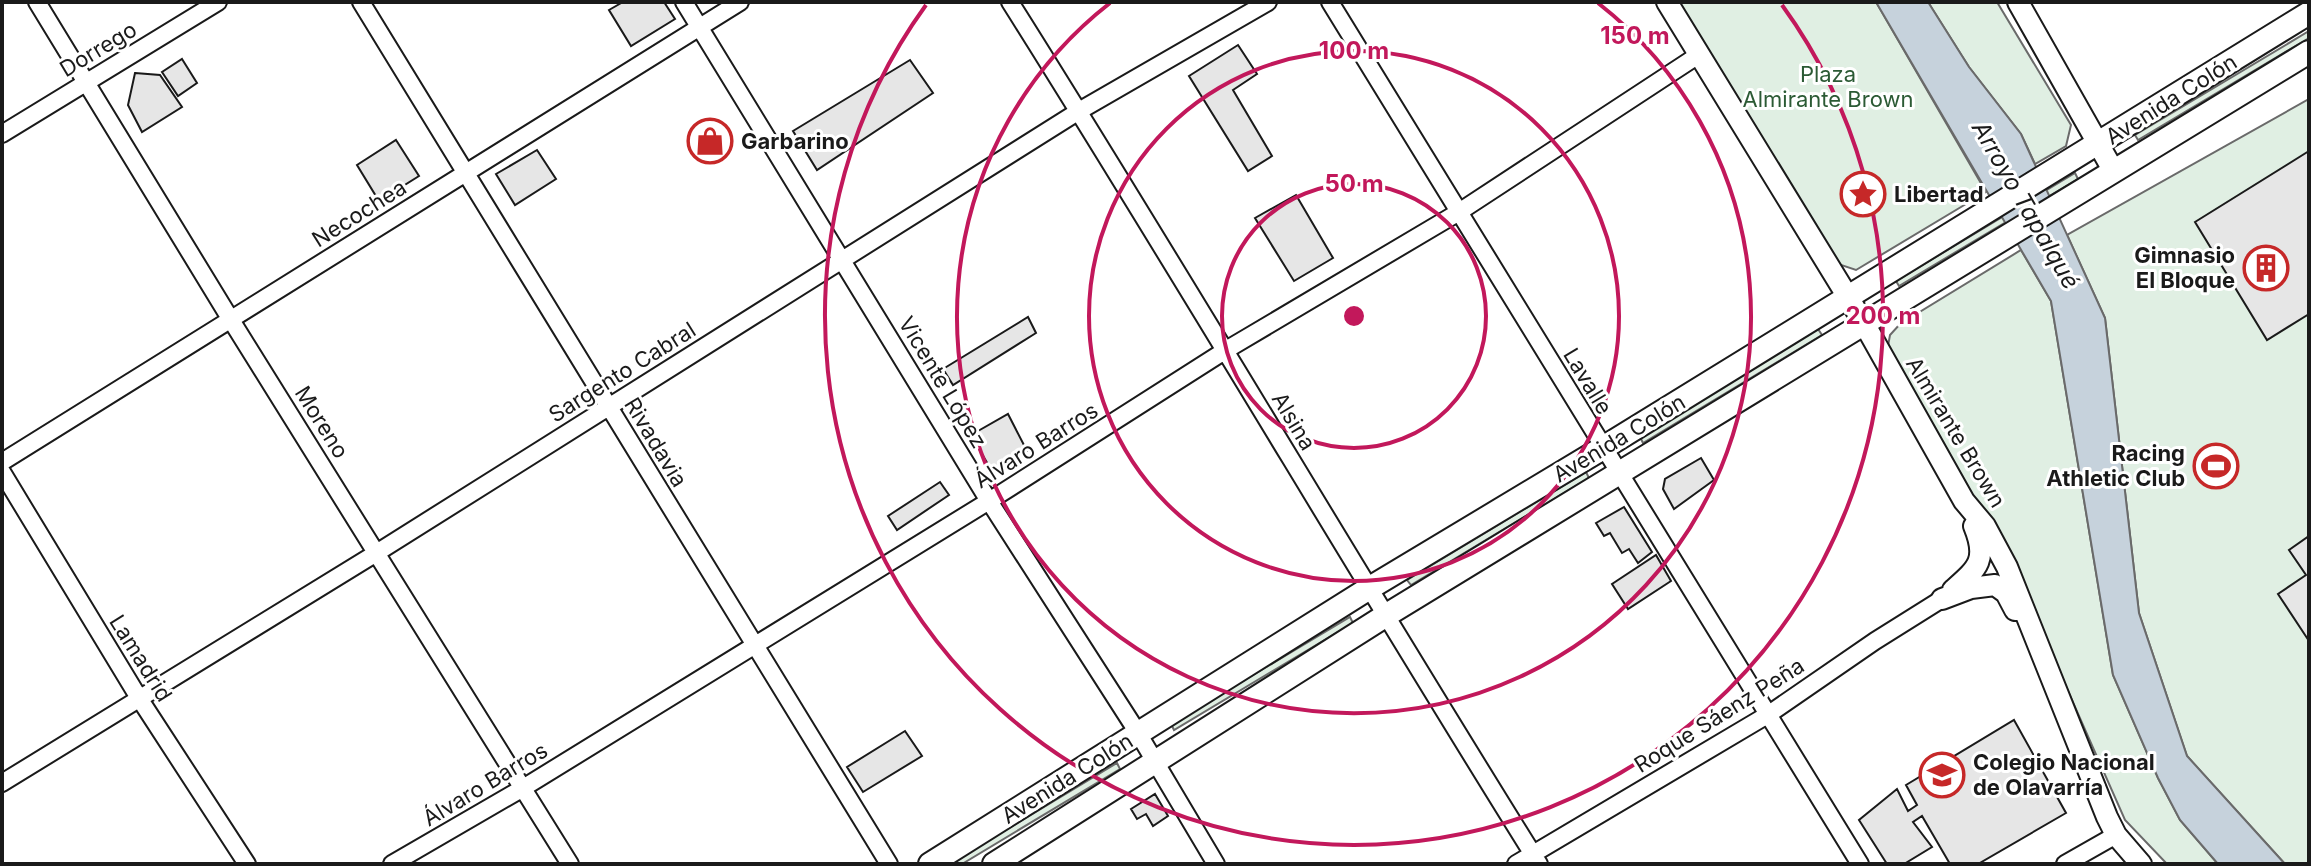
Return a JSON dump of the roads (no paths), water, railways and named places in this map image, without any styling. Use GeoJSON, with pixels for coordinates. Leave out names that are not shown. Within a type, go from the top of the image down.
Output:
{"type":"FeatureCollection","features":[{"type":"Feature","properties":{"kind":"main road","name":"Avenida Colón"},"geometry":{"type":"LineString","coordinates":[[930,864],[1368,589],[1603,448],[2309,13]]}},
{"type":"Feature","properties":{"kind":"main road","name":"Avenida Colón"},"geometry":{"type":"LineString","coordinates":[[994,864],[1385,616],[2309,52]]}},
{"type":"Feature","properties":{"kind":"street","name":"Moreno"},"geometry":{"type":"LineString","coordinates":[[37,2],[570,864]]}},
{"type":"Feature","properties":{"kind":"street","name":"Dorrego"},"geometry":{"type":"LineString","coordinates":[[2,134],[218,2]]}},
{"type":"Feature","properties":{"kind":"street","name":"Rivadavia"},"geometry":{"type":"LineString","coordinates":[[361,2],[889,864]]}},
{"type":"Feature","properties":{"kind":"street","name":"Vicente López"},"geometry":{"type":"LineString","coordinates":[[684,2],[989,501],[1138,733],[1216,864]]}},
{"type":"Feature","properties":{"kind":"street","name":"Necochea"},"geometry":{"type":"LineString","coordinates":[[2,462],[740,2]]}},
{"type":"Feature","properties":{"kind":"street","name":"Alsina"},"geometry":{"type":"LineString","coordinates":[[1010,2],[1535,859]]}},
{"type":"Feature","properties":{"kind":"street","name":"Sargento Cabral"},"geometry":{"type":"LineString","coordinates":[[2,783],[378,552],[1079,111],[1268,2]]}},
{"type":"Feature","properties":{"kind":"street","name":"Lavalle"},"geometry":{"type":"LineString","coordinates":[[1330,2],[1860,864]]}},
{"type":"Feature","properties":{"kind":"street","name":"Almirante Brown"},"geometry":{"type":"LineString","coordinates":[[1667,2],[1865,325],[1964,501],[1985,526],[2007,567],[2116,835],[2141,864]]}},
{"type":"Feature","properties":{"kind":"street"},"geometry":{"type":"LineString","coordinates":[[2018,2],[2113,170]]}},
{"type":"Feature","properties":{"kind":"street","name":"Álvaro Barros"},"geometry":{"type":"LineString","coordinates":[[392,864],[523,788],[989,501],[1226,350],[1459,212],[1700,54]]}},
{"type":"Feature","properties":{"kind":"street","name":"Lamadrid"},"geometry":{"type":"LineString","coordinates":[[2,472],[139,698],[247,864]]}},
{"type":"Feature","properties":{"kind":"street"},"geometry":{"type":"LineString","coordinates":[[1942,599],[1975,571],[1981,559],[1982,544],[1964,501]]}},
{"type":"Feature","properties":{"kind":"street"},"geometry":{"type":"LineString","coordinates":[[1942,599],[1971,588],[1995,585],[2006,593],[2038,647]]}},
{"type":"Feature","properties":{"kind":"street","name":"Roque Sáenz Peña"},"geometry":{"type":"LineString","coordinates":[[1516,864],[1535,859],[1769,714],[1942,599]]}},
{"type":"Feature","properties":{"kind":"street"},"geometry":{"type":"LineString","coordinates":[[2065,864],[2116,835]]}},
{"type":"Feature","properties":{"kind":"water","name":"Arroyo Tapalqué"},"geometry":{"type":"Polygon","coordinates":[[[1876,2],[1928,2],[1969,67],[2021,134],[2105,318],[2139,613],[2187,756],[2285,864],[2218,864],[2180,820],[2158,778],[2113,675],[2051,301],[1876,2]]]}},
{"type":"Feature","properties":{"kind":"place","name":"Garbarino"},"geometry":{"type":"Point","coordinates":[710,141]}},
{"type":"Feature","properties":{"kind":"place","name":"Libertad"},"geometry":{"type":"Point","coordinates":[1863,194]}},
{"type":"Feature","properties":{"kind":"place","name":"Gimnasio El Bloque"},"geometry":{"type":"Point","coordinates":[2266,268]}},
{"type":"Feature","properties":{"kind":"place","name":"Racing Athletic Club"},"geometry":{"type":"Point","coordinates":[2216,466]}},
{"type":"Feature","properties":{"kind":"place","name":"Colegio Nacional de Olavarría"},"geometry":{"type":"Point","coordinates":[1942,775]}},
{"type":"Feature","properties":{"kind":"park label","name":"Plaza Almirante Brown"},"geometry":{"type":"Point","coordinates":[1828,86]}}]}
